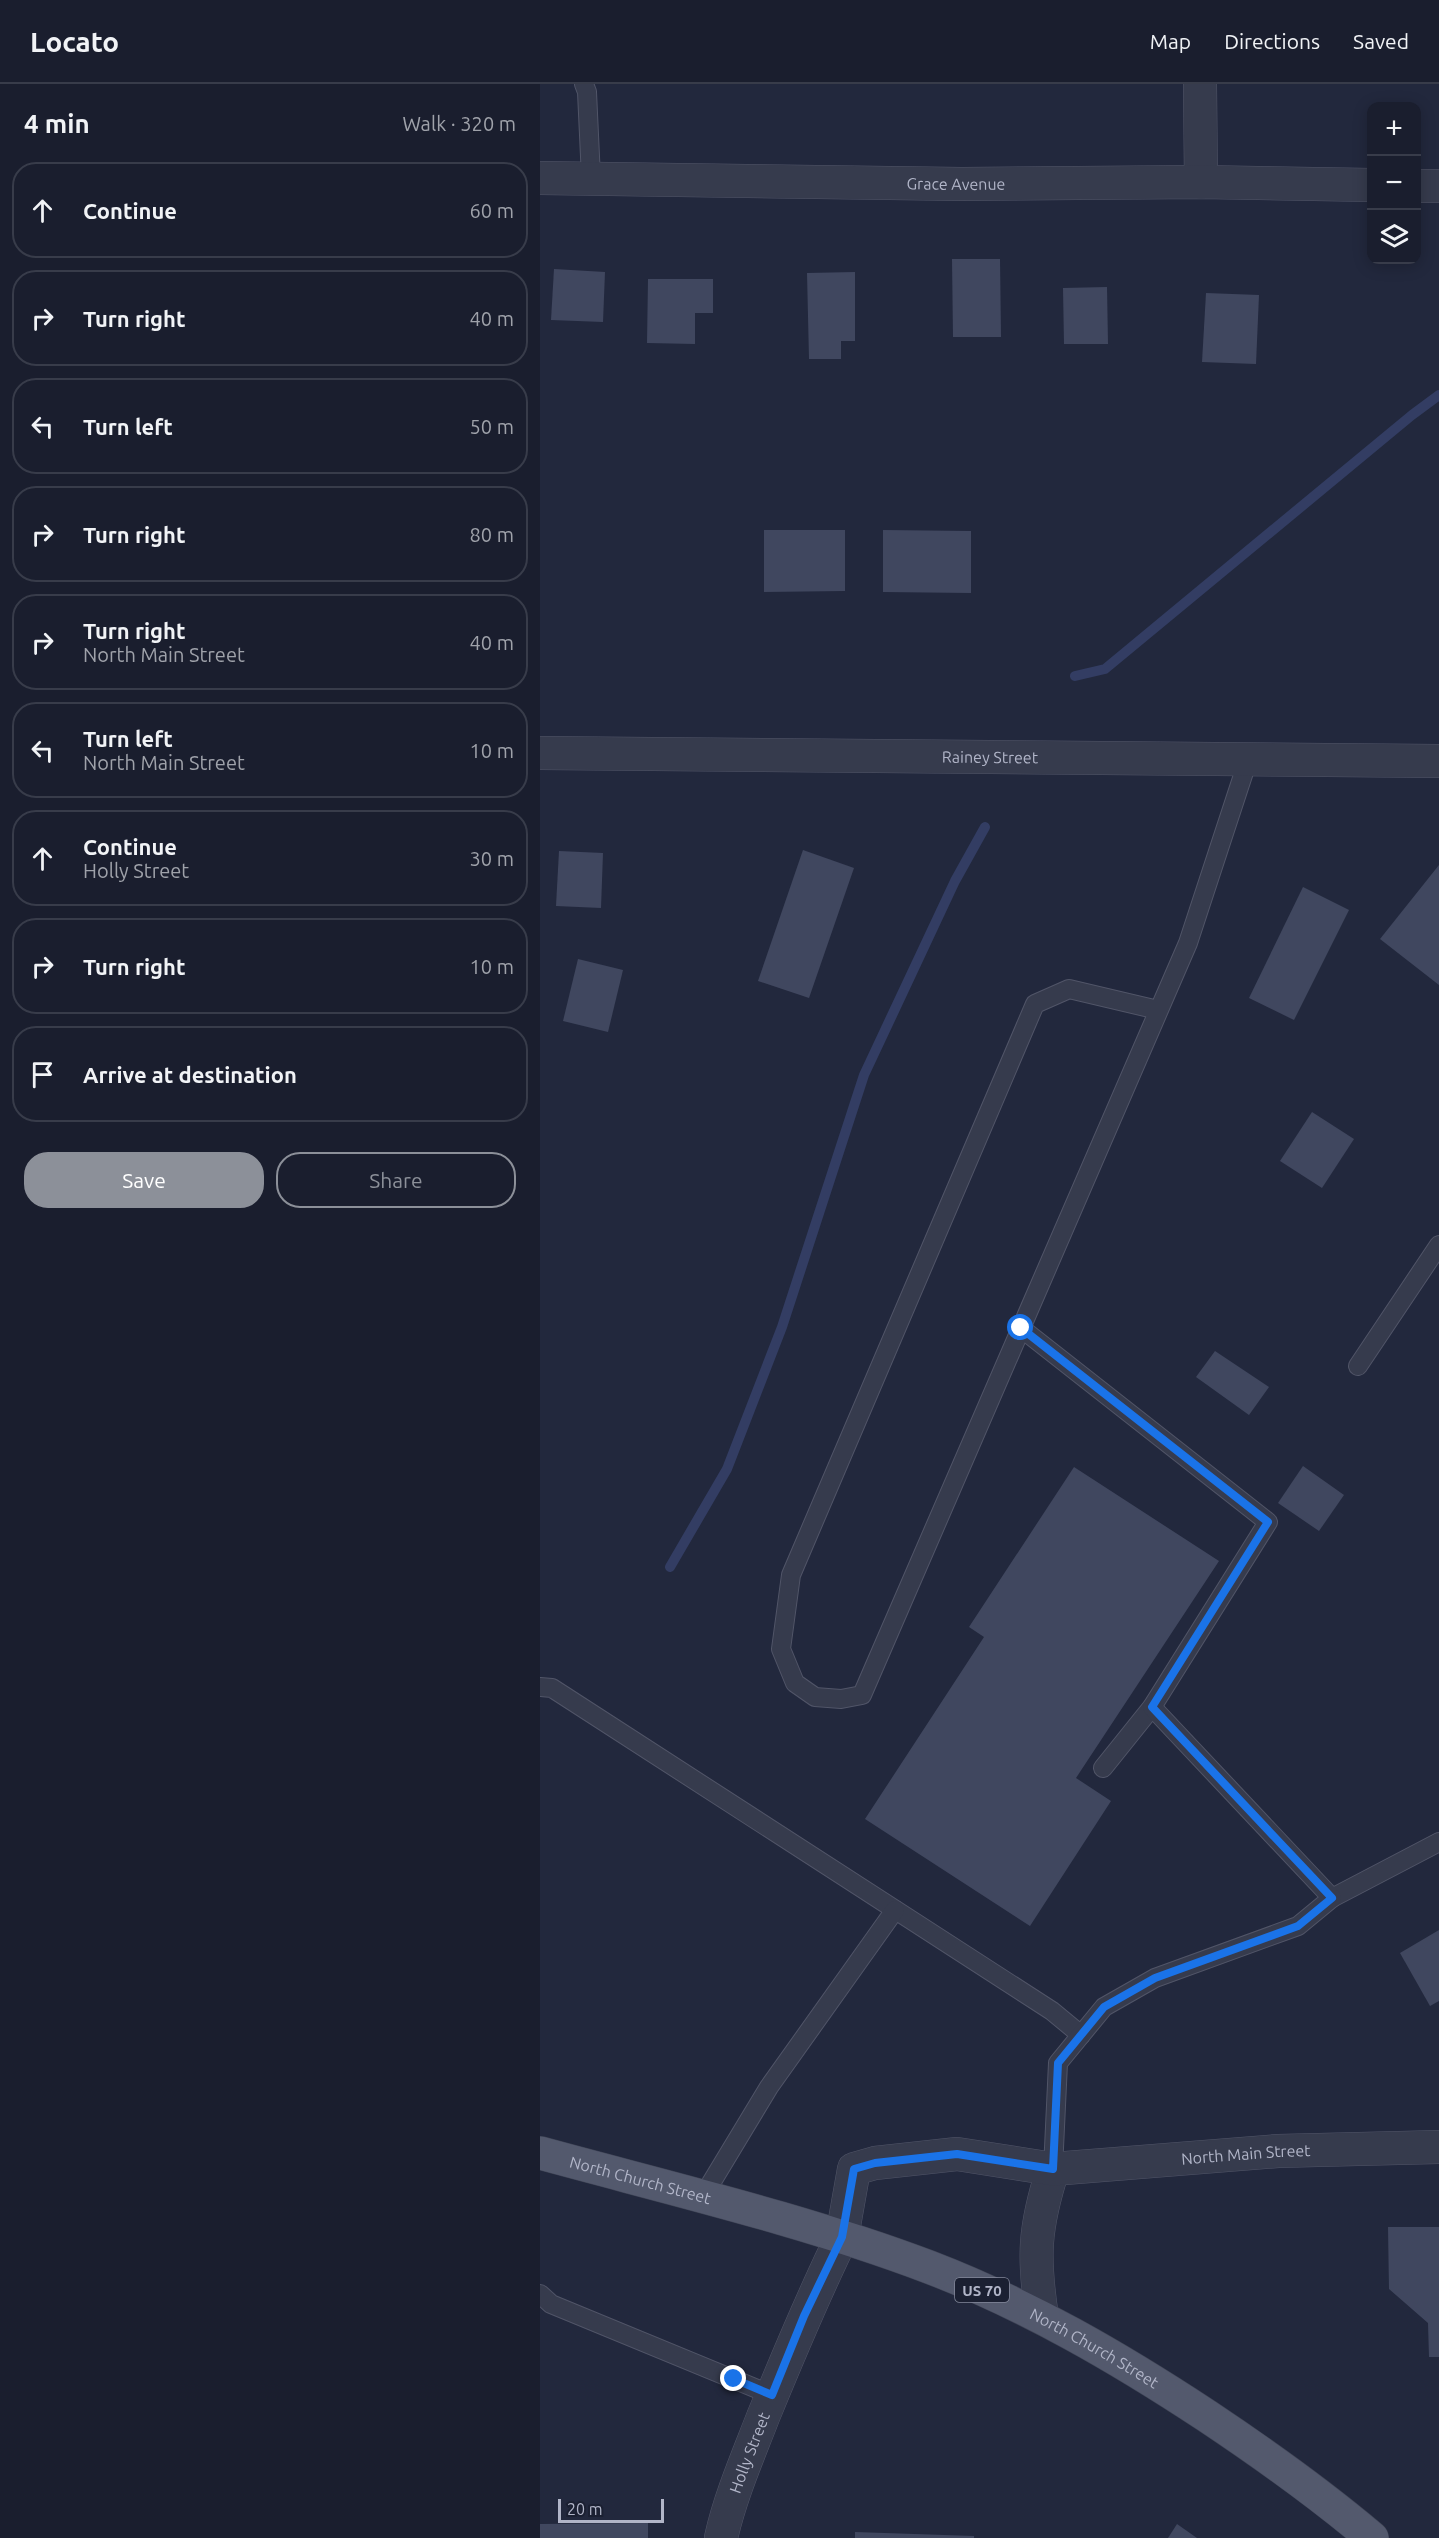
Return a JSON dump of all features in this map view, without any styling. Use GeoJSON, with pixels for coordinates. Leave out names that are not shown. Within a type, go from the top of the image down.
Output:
{"type":"FeatureCollection","features":[{"type":"Feature","properties":{"kind":"main road","name":"North Church Street"},"geometry":{"type":"LineString","coordinates":[[540,2152],[842,2237],[930,2267],[1042,2317],[1149,2377],[1243,2440],[1342,2512],[1372,2538]]}},
{"type":"Feature","properties":{"kind":"street"},"geometry":{"type":"LineString","coordinates":[[1200,84],[1201,182]]}},
{"type":"Feature","properties":{"kind":"street","name":"Grace Avenue"},"geometry":{"type":"LineString","coordinates":[[540,178],[963,184],[1201,182],[1367,185]]}},
{"type":"Feature","properties":{"kind":"street"},"geometry":{"type":"LineString","coordinates":[[1421,186],[1439,186]]}},
{"type":"Feature","properties":{"kind":"street","name":"Rainey Street"},"geometry":{"type":"LineString","coordinates":[[540,753],[1439,761]]}},
{"type":"Feature","properties":{"kind":"street","name":"North Main Street"},"geometry":{"type":"LineString","coordinates":[[842,2237],[854,2169],[875,2163],[957,2154],[1053,2169],[1278,2151],[1439,2147]]}},
{"type":"Feature","properties":{"kind":"street"},"geometry":{"type":"LineString","coordinates":[[1042,2317],[1036,2276],[1036,2238],[1040,2208],[1053,2169]]}},
{"type":"Feature","properties":{"kind":"street","name":"Holly Street"},"geometry":{"type":"LineString","coordinates":[[721,2538],[750,2449],[804,2316],[842,2237]]}},
{"type":"Feature","properties":{"kind":"lane"},"geometry":{"type":"LineString","coordinates":[[587,87],[591,178]]}},
{"type":"Feature","properties":{"kind":"lane"},"geometry":{"type":"LineString","coordinates":[[1158,1010],[1070,989],[1035,1004],[791,1575],[781,1649],[795,1683],[814,1697],[841,1699],[862,1695],[1188,943],[1248,760]]}},
{"type":"Feature","properties":{"kind":"lane"},"geometry":{"type":"LineString","coordinates":[[1358,1366],[1439,1245]]}},
{"type":"Feature","properties":{"kind":"lane"},"geometry":{"type":"LineString","coordinates":[[1021,1328],[1268,1522],[1152,1707],[1103,1768]]}},
{"type":"Feature","properties":{"kind":"lane"},"geometry":{"type":"LineString","coordinates":[[540,1687],[552,1688],[1052,2011],[1082,2035]]}},
{"type":"Feature","properties":{"kind":"lane"},"geometry":{"type":"LineString","coordinates":[[1152,1707],[1332,1898]]}},
{"type":"Feature","properties":{"kind":"lane"},"geometry":{"type":"LineString","coordinates":[[1053,2169],[1058,2063],[1104,2007],[1155,1978],[1298,1926],[1332,1898],[1439,1842]]}},
{"type":"Feature","properties":{"kind":"lane"},"geometry":{"type":"LineString","coordinates":[[702,2198],[769,2087],[895,1910]]}},
{"type":"Feature","properties":{"kind":"lane"},"geometry":{"type":"LineString","coordinates":[[540,2294],[551,2304],[772,2395]]}},
{"type":"Feature","properties":{"kind":"building"},"geometry":{"type":"Polygon","coordinates":[[[952,259],[1000,259],[1001,337],[953,337],[952,259]]]}},
{"type":"Feature","properties":{"kind":"building"},"geometry":{"type":"Polygon","coordinates":[[[554,269],[605,272],[603,322],[551,320],[554,269]]]}},
{"type":"Feature","properties":{"kind":"building"},"geometry":{"type":"Polygon","coordinates":[[[855,272],[855,341],[841,341],[841,359],[809,359],[807,273],[855,272]]]}},
{"type":"Feature","properties":{"kind":"building"},"geometry":{"type":"Polygon","coordinates":[[[648,279],[713,279],[713,313],[695,313],[695,344],[647,343],[648,279]]]}},
{"type":"Feature","properties":{"kind":"building"},"geometry":{"type":"Polygon","coordinates":[[[1107,287],[1108,344],[1064,344],[1063,288],[1107,287]]]}},
{"type":"Feature","properties":{"kind":"building"},"geometry":{"type":"Polygon","coordinates":[[[1206,293],[1259,295],[1256,364],[1202,362],[1206,293]]]}},
{"type":"Feature","properties":{"kind":"building"},"geometry":{"type":"Polygon","coordinates":[[[764,530],[845,530],[845,591],[764,592],[764,530]]]}},
{"type":"Feature","properties":{"kind":"building"},"geometry":{"type":"Polygon","coordinates":[[[883,530],[971,531],[971,593],[883,592],[883,530]]]}},
{"type":"Feature","properties":{"kind":"building"},"geometry":{"type":"Polygon","coordinates":[[[803,850],[854,868],[809,998],[758,981],[803,850]]]}},
{"type":"Feature","properties":{"kind":"building"},"geometry":{"type":"Polygon","coordinates":[[[559,851],[603,853],[601,908],[556,906],[559,851]]]}},
{"type":"Feature","properties":{"kind":"building"},"geometry":{"type":"Polygon","coordinates":[[[1439,865],[1439,985],[1380,939],[1439,865]]]}},
{"type":"Feature","properties":{"kind":"building"},"geometry":{"type":"Polygon","coordinates":[[[1303,887],[1349,910],[1294,1020],[1249,998],[1303,887]]]}},
{"type":"Feature","properties":{"kind":"building"},"geometry":{"type":"Polygon","coordinates":[[[578,959],[623,970],[608,1032],[563,1021],[578,959]]]}},
{"type":"Feature","properties":{"kind":"building"},"geometry":{"type":"Polygon","coordinates":[[[1312,1112],[1354,1139],[1322,1188],[1280,1161],[1312,1112]]]}},
{"type":"Feature","properties":{"kind":"building"},"geometry":{"type":"Polygon","coordinates":[[[1215,1351],[1269,1387],[1249,1415],[1196,1377],[1215,1351]]]}},
{"type":"Feature","properties":{"kind":"building"},"geometry":{"type":"Polygon","coordinates":[[[1303,1466],[1344,1495],[1319,1531],[1278,1503],[1303,1466]]]}},
{"type":"Feature","properties":{"kind":"building"},"geometry":{"type":"Polygon","coordinates":[[[1074,1467],[1219,1561],[1076,1778],[1111,1801],[1030,1926],[865,1819],[984,1637],[969,1627],[1074,1467]]]}},
{"type":"Feature","properties":{"kind":"building"},"geometry":{"type":"Polygon","coordinates":[[[1439,1930],[1439,2001],[1430,2006],[1400,1953],[1439,1930]]]}},
{"type":"Feature","properties":{"kind":"building"},"geometry":{"type":"Polygon","coordinates":[[[1388,2227],[1439,2227],[1439,2357],[1429,2357],[1428,2323],[1389,2289],[1388,2227]]]}},
{"type":"Feature","properties":{"kind":"building"},"geometry":{"type":"Polygon","coordinates":[[[648,2523],[648,2538],[540,2538],[540,2524],[648,2523]]]}},
{"type":"Feature","properties":{"kind":"building"},"geometry":{"type":"Polygon","coordinates":[[[1177,2524],[1197,2538],[1168,2538],[1177,2524]]]}},
{"type":"Feature","properties":{"kind":"building"},"geometry":{"type":"Polygon","coordinates":[[[855,2532],[974,2536],[974,2538],[855,2538],[855,2532]]]}},
{"type":"Feature","properties":{"kind":"waterway"},"geometry":{"type":"LineString","coordinates":[[1075,676],[1105,669],[1439,395]]}},
{"type":"Feature","properties":{"kind":"waterway"},"geometry":{"type":"LineString","coordinates":[[670,1567],[727,1469],[782,1327],[864,1075],[955,881],[985,827]]}},
{"type":"Feature","properties":{"kind":"route"},"geometry":{"type":"LineString","coordinates":[[734,2379],[772,2395],[804,2316],[842,2237],[854,2169],[875,2163],[957,2154],[1053,2169],[1058,2063],[1104,2007],[1155,1978],[1298,1926],[1332,1898],[1152,1707],[1268,1522],[1021,1328]]}}]}
